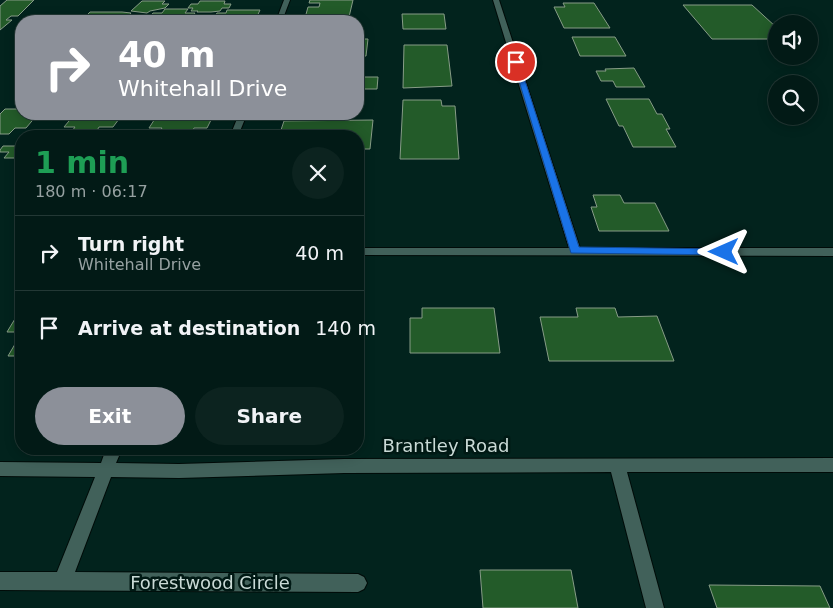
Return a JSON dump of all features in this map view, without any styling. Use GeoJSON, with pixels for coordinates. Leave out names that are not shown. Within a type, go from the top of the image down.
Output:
{"type":"FeatureCollection","features":[{"type":"Feature","properties":{"kind":"street"},"geometry":{"type":"LineString","coordinates":[[281,15],[287,0]]}},
{"type":"Feature","properties":{"kind":"street"},"geometry":{"type":"LineString","coordinates":[[496,0],[574,251]]}},
{"type":"Feature","properties":{"kind":"street"},"geometry":{"type":"LineString","coordinates":[[364,252],[833,252]]}},
{"type":"Feature","properties":{"kind":"street"},"geometry":{"type":"LineString","coordinates":[[63,581],[112,455]]}},
{"type":"Feature","properties":{"kind":"street"},"geometry":{"type":"LineString","coordinates":[[617,465],[655,608]]}},
{"type":"Feature","properties":{"kind":"street","name":"Brantley Road"},"geometry":{"type":"LineString","coordinates":[[0,470],[105,472],[354,466],[833,465]]}},
{"type":"Feature","properties":{"kind":"street","name":"Forestwood Circle"},"geometry":{"type":"LineString","coordinates":[[0,581],[358,584]]}},
{"type":"Feature","properties":{"kind":"building"},"geometry":{"type":"Polygon","coordinates":[[[7,0],[34,0],[19,15],[11,16],[6,20],[12,20],[0,30],[0,6],[7,0]]]}},
{"type":"Feature","properties":{"kind":"building"},"geometry":{"type":"Polygon","coordinates":[[[310,0],[353,0],[349,15],[306,15],[308,7],[319,7],[320,3],[309,3],[310,0]]]}},
{"type":"Feature","properties":{"kind":"building"},"geometry":{"type":"Polygon","coordinates":[[[142,1],[165,1],[162,4],[169,4],[165,8],[147,13],[131,11],[142,1]]]}},
{"type":"Feature","properties":{"kind":"building"},"geometry":{"type":"Polygon","coordinates":[[[200,1],[225,1],[224,4],[231,4],[229,8],[222,8],[220,11],[211,12],[191,11],[193,8],[188,8],[191,4],[198,4],[200,1]]]}},
{"type":"Feature","properties":{"kind":"building"},"geometry":{"type":"Polygon","coordinates":[[[563,3],[594,3],[610,28],[564,28],[554,7],[565,7],[563,3]]]}},
{"type":"Feature","properties":{"kind":"building"},"geometry":{"type":"Polygon","coordinates":[[[683,5],[752,5],[768,20],[768,39],[712,39],[683,5]]]}},
{"type":"Feature","properties":{"kind":"building"},"geometry":{"type":"Polygon","coordinates":[[[165,9],[188,9],[185,13],[195,13],[194,15],[151,15],[153,13],[162,13],[165,9]]]}},
{"type":"Feature","properties":{"kind":"building"},"geometry":{"type":"Polygon","coordinates":[[[227,10],[260,10],[258,15],[216,15],[217,13],[226,13],[227,10]]]}},
{"type":"Feature","properties":{"kind":"building"},"geometry":{"type":"Polygon","coordinates":[[[90,12],[131,13],[129,15],[87,15],[90,12]]]}},
{"type":"Feature","properties":{"kind":"building"},"geometry":{"type":"Polygon","coordinates":[[[402,14],[444,14],[446,29],[403,29],[402,14]]]}},
{"type":"Feature","properties":{"kind":"building"},"geometry":{"type":"Polygon","coordinates":[[[572,37],[615,37],[626,56],[580,56],[572,37]]]}},
{"type":"Feature","properties":{"kind":"building"},"geometry":{"type":"Polygon","coordinates":[[[364,39],[368,39],[366,56],[364,56],[364,39]]]}},
{"type":"Feature","properties":{"kind":"building"},"geometry":{"type":"Polygon","coordinates":[[[404,45],[447,45],[452,86],[403,88],[404,45]]]}},
{"type":"Feature","properties":{"kind":"building"},"geometry":{"type":"Polygon","coordinates":[[[634,68],[645,87],[616,87],[613,81],[601,81],[596,71],[606,71],[605,69],[634,68]]]}},
{"type":"Feature","properties":{"kind":"building"},"geometry":{"type":"Polygon","coordinates":[[[364,77],[378,77],[377,89],[364,89],[364,77]]]}},
{"type":"Feature","properties":{"kind":"building"},"geometry":{"type":"Polygon","coordinates":[[[606,99],[649,99],[657,114],[662,114],[670,129],[666,129],[676,147],[633,147],[623,126],[619,126],[606,99]]]}},
{"type":"Feature","properties":{"kind":"building"},"geometry":{"type":"Polygon","coordinates":[[[403,100],[441,100],[442,106],[455,106],[459,159],[400,159],[403,100]]]}},
{"type":"Feature","properties":{"kind":"building"},"geometry":{"type":"Polygon","coordinates":[[[5,109],[15,109],[15,120],[33,120],[26,128],[15,128],[9,134],[0,134],[0,114],[5,109]]]}},
{"type":"Feature","properties":{"kind":"building"},"geometry":{"type":"Polygon","coordinates":[[[70,120],[118,120],[113,127],[99,127],[97,130],[73,130],[75,127],[64,127],[70,120]]]}},
{"type":"Feature","properties":{"kind":"building"},"geometry":{"type":"Polygon","coordinates":[[[154,120],[211,120],[207,128],[194,128],[193,130],[149,128],[154,120]]]}},
{"type":"Feature","properties":{"kind":"building"},"geometry":{"type":"Polygon","coordinates":[[[373,120],[370,149],[364,149],[364,130],[281,130],[284,121],[373,120]]]}},
{"type":"Feature","properties":{"kind":"building"},"geometry":{"type":"Polygon","coordinates":[[[3,146],[15,146],[15,158],[4,158],[9,152],[0,152],[3,146]]]}},
{"type":"Feature","properties":{"kind":"building"},"geometry":{"type":"Polygon","coordinates":[[[593,195],[620,195],[624,203],[655,203],[669,231],[599,231],[591,207],[597,207],[593,195]]]}},
{"type":"Feature","properties":{"kind":"building"},"geometry":{"type":"Polygon","coordinates":[[[422,308],[494,308],[500,353],[410,353],[410,318],[422,318],[422,308]]]}},
{"type":"Feature","properties":{"kind":"building"},"geometry":{"type":"Polygon","coordinates":[[[576,308],[615,308],[618,317],[657,316],[674,361],[549,361],[540,317],[578,317],[576,308]]]}},
{"type":"Feature","properties":{"kind":"building"},"geometry":{"type":"Polygon","coordinates":[[[15,319],[15,332],[7,332],[15,319]]]}},
{"type":"Feature","properties":{"kind":"building"},"geometry":{"type":"Polygon","coordinates":[[[15,344],[15,356],[8,356],[15,344]]]}},
{"type":"Feature","properties":{"kind":"building"},"geometry":{"type":"Polygon","coordinates":[[[480,570],[571,570],[578,608],[483,608],[480,570]]]}},
{"type":"Feature","properties":{"kind":"building"},"geometry":{"type":"Polygon","coordinates":[[[709,585],[820,586],[830,608],[717,608],[709,585]]]}},
{"type":"Feature","properties":{"kind":"route"},"geometry":{"type":"LineString","coordinates":[[516,62],[574,251],[724,252]]}}]}
